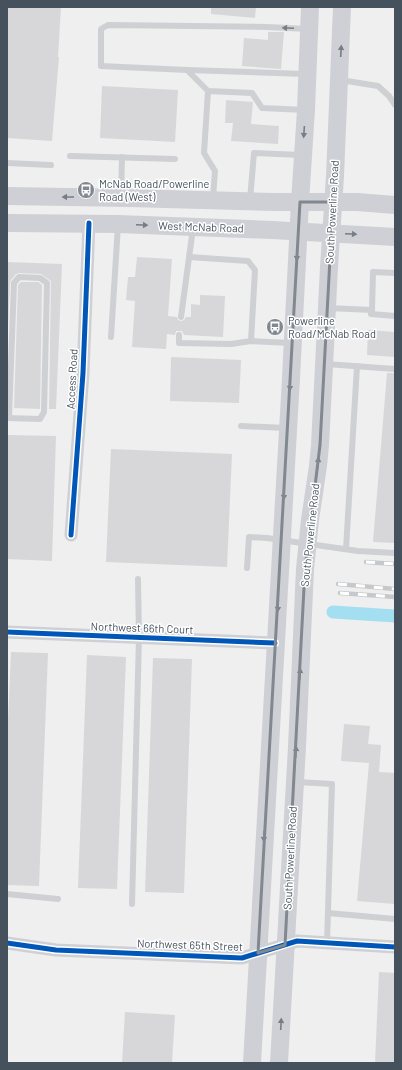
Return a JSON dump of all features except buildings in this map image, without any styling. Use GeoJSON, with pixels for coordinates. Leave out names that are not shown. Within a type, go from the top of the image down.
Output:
{"type":"FeatureCollection","features":[{"type":"Feature","properties":{"kind":"main road"},"geometry":{"type":"LineString","coordinates":[[252,1063],[306,110],[306,74],[310,7]]}},
{"type":"Feature","properties":{"kind":"main road","name":"South Powerline Road"},"geometry":{"type":"LineString","coordinates":[[279,1063],[307,544],[318,466],[340,80],[342,7]]}},
{"type":"Feature","properties":{"kind":"main road"},"geometry":{"type":"LineString","coordinates":[[7,196],[250,202],[358,202],[395,205]]}},
{"type":"Feature","properties":{"kind":"main road","name":"West McNab Road"},"geometry":{"type":"LineString","coordinates":[[7,223],[118,224],[298,231],[395,237]]}},
{"type":"Feature","properties":{"kind":"street","name":"Access Road"},"geometry":{"type":"LineString","coordinates":[[71,535],[83,373],[89,223]]}},
{"type":"Feature","properties":{"kind":"street","name":"Northwest 66th Court"},"geometry":{"type":"LineString","coordinates":[[7,632],[275,643]]}},
{"type":"Feature","properties":{"kind":"street","name":"Northwest 65th Street"},"geometry":{"type":"LineString","coordinates":[[7,943],[56,950],[234,958],[242,958],[258,954],[297,941],[395,947]]}},
{"type":"Feature","properties":{"kind":"lane"},"geometry":{"type":"LineString","coordinates":[[306,74],[101,66],[102,30],[108,25],[267,27],[309,30]]}},
{"type":"Feature","properties":{"kind":"lane"},"geometry":{"type":"LineString","coordinates":[[188,70],[208,91],[252,93],[262,108],[306,110]]}},
{"type":"Feature","properties":{"kind":"lane"},"geometry":{"type":"LineString","coordinates":[[340,80],[378,86],[389,96],[395,105]]}},
{"type":"Feature","properties":{"kind":"lane"},"geometry":{"type":"LineString","coordinates":[[208,91],[204,153],[215,171],[213,200]]}},
{"type":"Feature","properties":{"kind":"lane"},"geometry":{"type":"LineString","coordinates":[[250,202],[254,153],[303,155]]}},
{"type":"Feature","properties":{"kind":"lane"},"geometry":{"type":"LineString","coordinates":[[70,156],[175,159]]}},
{"type":"Feature","properties":{"kind":"lane"},"geometry":{"type":"LineString","coordinates":[[121,198],[122,157]]}},
{"type":"Feature","properties":{"kind":"lane"},"geometry":{"type":"LineString","coordinates":[[7,163],[52,165]]}},
{"type":"Feature","properties":{"kind":"lane"},"geometry":{"type":"LineString","coordinates":[[111,337],[118,224]]}},
{"type":"Feature","properties":{"kind":"lane"},"geometry":{"type":"LineString","coordinates":[[181,317],[194,227]]}},
{"type":"Feature","properties":{"kind":"lane"},"geometry":{"type":"LineString","coordinates":[[189,257],[248,261],[255,270],[250,341]]}},
{"type":"Feature","properties":{"kind":"lane"},"geometry":{"type":"LineString","coordinates":[[395,273],[373,272],[371,314],[395,316]]}},
{"type":"Feature","properties":{"kind":"lane"},"geometry":{"type":"LineString","coordinates":[[19,277],[40,278],[47,283],[44,412],[40,419],[8,418],[14,283],[19,277]]}},
{"type":"Feature","properties":{"kind":"lane"},"geometry":{"type":"LineString","coordinates":[[327,308],[372,310]]}},
{"type":"Feature","properties":{"kind":"lane"},"geometry":{"type":"LineString","coordinates":[[179,335],[179,344],[231,344],[250,341],[292,343]]}},
{"type":"Feature","properties":{"kind":"lane"},"geometry":{"type":"LineString","coordinates":[[324,364],[395,369]]}},
{"type":"Feature","properties":{"kind":"lane"},"geometry":{"type":"LineString","coordinates":[[346,549],[358,366]]}},
{"type":"Feature","properties":{"kind":"lane"},"geometry":{"type":"LineString","coordinates":[[241,426],[288,428]]}},
{"type":"Feature","properties":{"kind":"lane"},"geometry":{"type":"LineString","coordinates":[[247,568],[249,537],[346,549],[395,553]]}},
{"type":"Feature","properties":{"kind":"lane"},"geometry":{"type":"LineString","coordinates":[[132,904],[139,637],[138,579]]}},
{"type":"Feature","properties":{"kind":"lane"},"geometry":{"type":"LineString","coordinates":[[295,781],[332,784],[327,943]]}},
{"type":"Feature","properties":{"kind":"lane"},"geometry":{"type":"LineString","coordinates":[[7,894],[58,899]]}},
{"type":"Feature","properties":{"kind":"lane"},"geometry":{"type":"LineString","coordinates":[[328,913],[395,919]]}},
{"type":"Feature","properties":{"kind":"highlighted area"},"geometry":{"type":"Polygon","coordinates":[[[300,202],[333,202],[320,445],[305,569],[285,945],[258,953],[267,797],[300,202]]]}},
{"type":"Feature","properties":{"kind":"waterway"},"geometry":{"type":"LineString","coordinates":[[333,612],[395,616]]}},
{"type":"Feature","properties":{"kind":"railway"},"geometry":{"type":"LineString","coordinates":[[366,562],[395,564]]}},
{"type":"Feature","properties":{"kind":"railway"},"geometry":{"type":"LineString","coordinates":[[338,584],[395,589]]}},
{"type":"Feature","properties":{"kind":"railway"},"geometry":{"type":"LineString","coordinates":[[340,593],[395,597]]}},
{"type":"Feature","properties":{"kind":"cycle path"},"geometry":{"type":"LineString","coordinates":[[71,535],[83,373],[89,223]]}},
{"type":"Feature","properties":{"kind":"cycle path"},"geometry":{"type":"LineString","coordinates":[[7,632],[275,643]]}},
{"type":"Feature","properties":{"kind":"cycle path"},"geometry":{"type":"LineString","coordinates":[[7,943],[56,950],[242,958],[297,941],[395,947]]}},
{"type":"Feature","properties":{"kind":"place","name":"McNab Road/Powerline Road (West)"},"geometry":{"type":"Point","coordinates":[86,190]}},
{"type":"Feature","properties":{"kind":"place","name":"Powerline Road/McNab Road"},"geometry":{"type":"Point","coordinates":[275,327]}}]}
